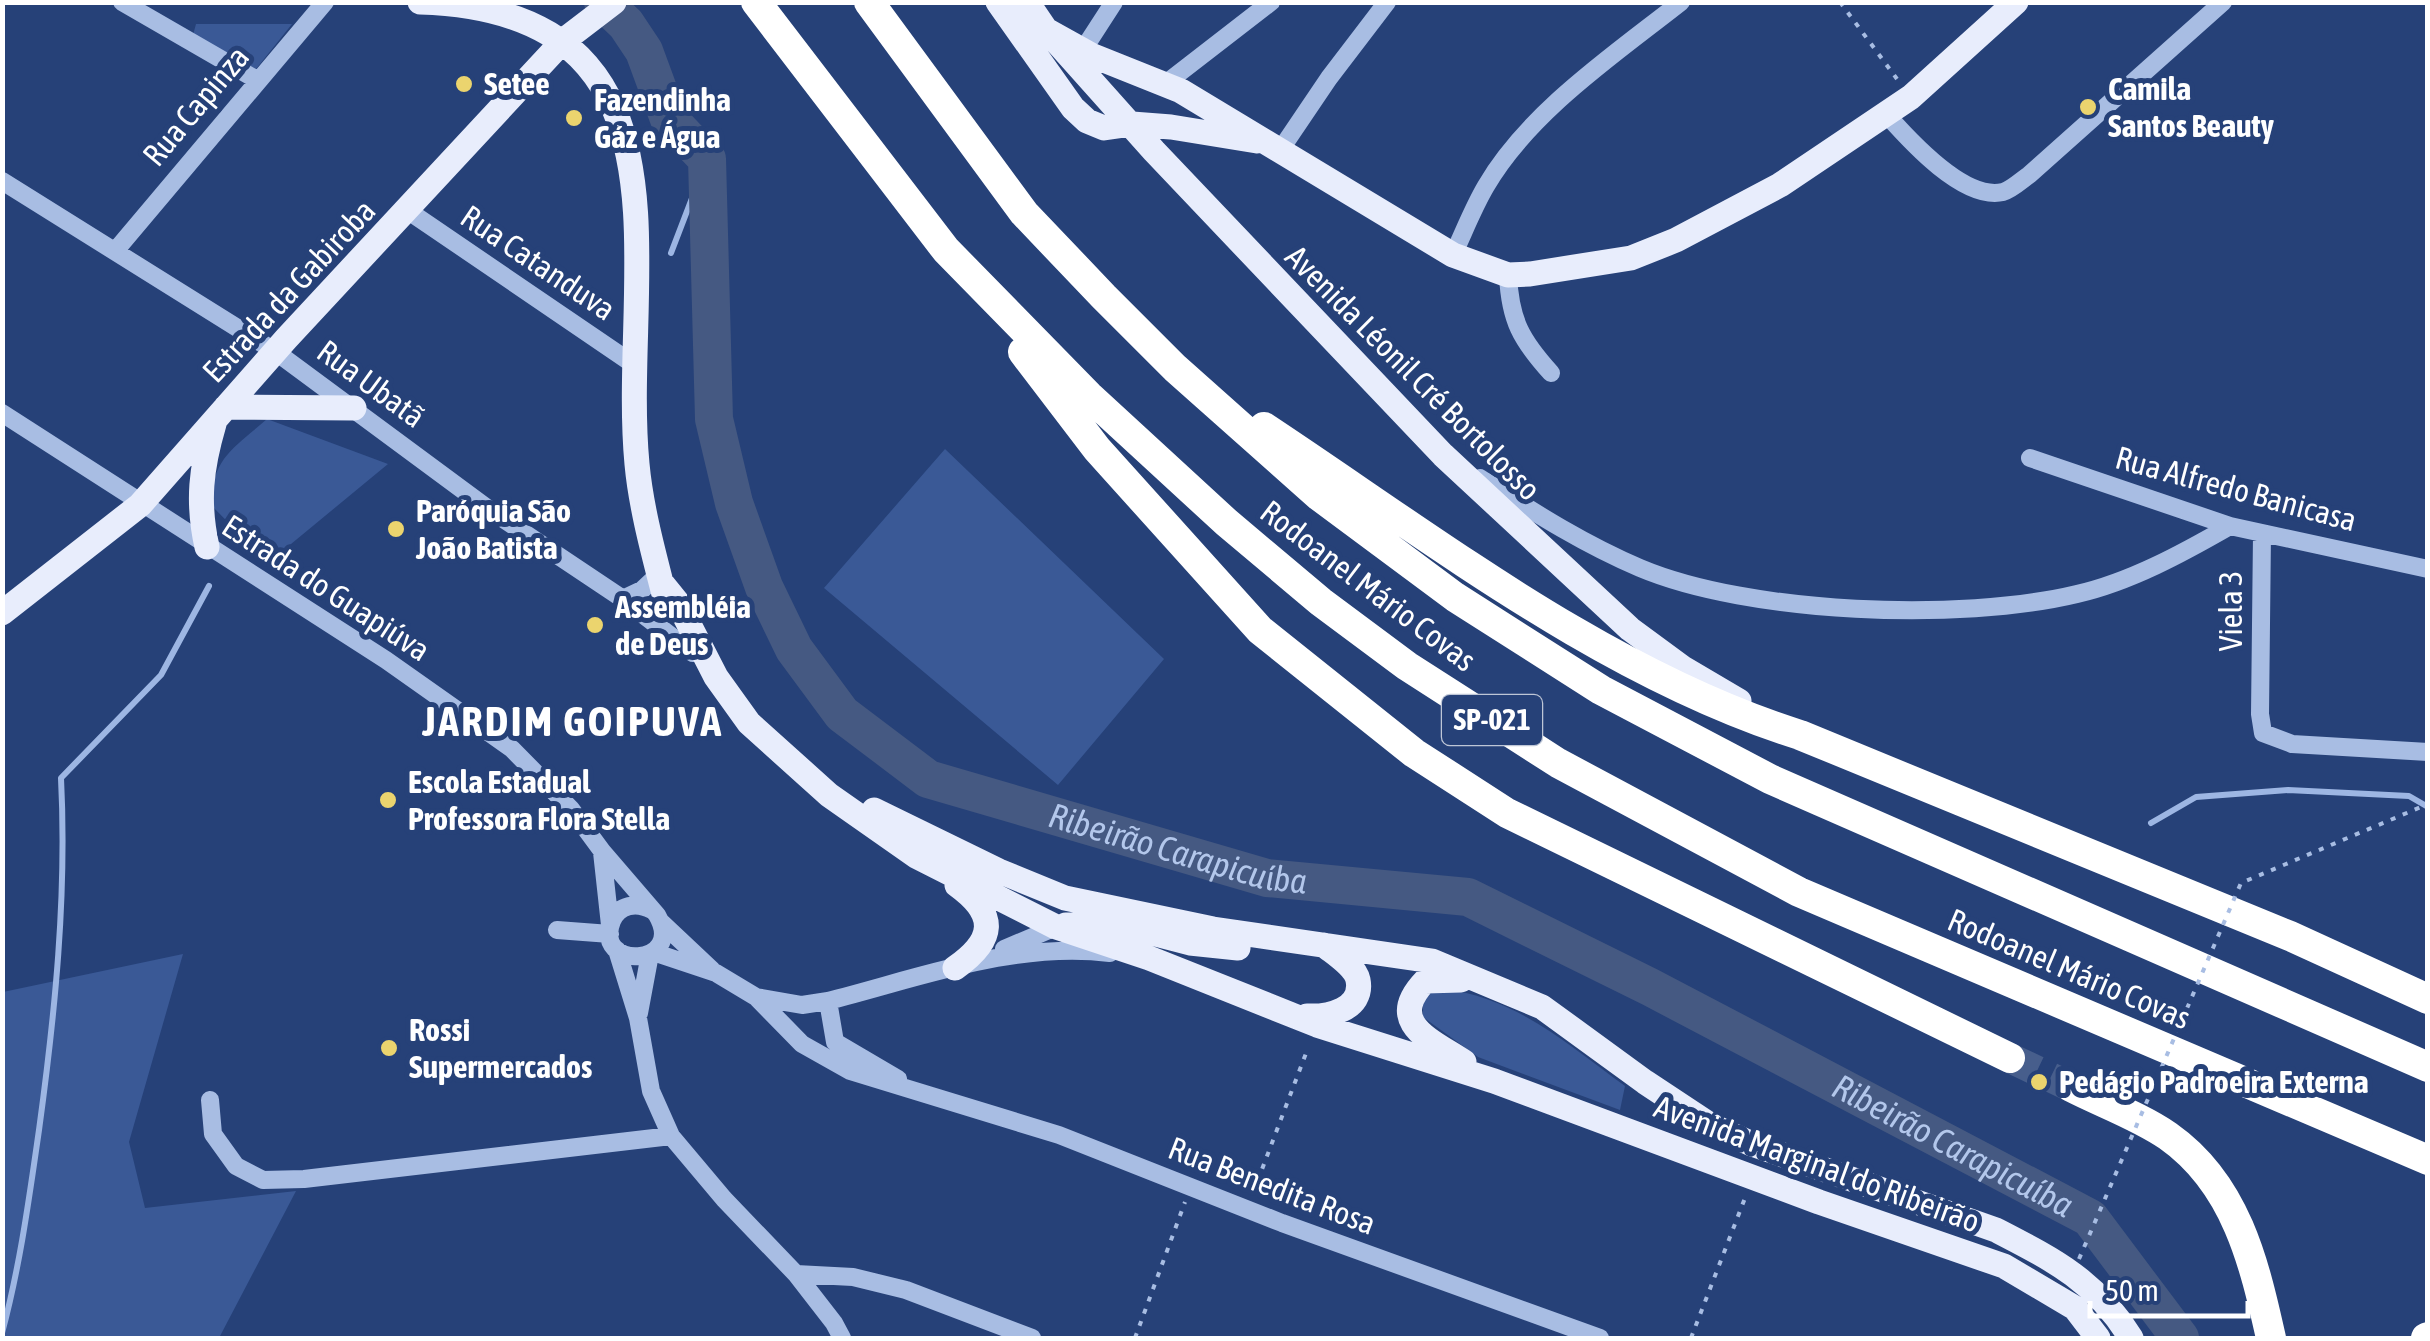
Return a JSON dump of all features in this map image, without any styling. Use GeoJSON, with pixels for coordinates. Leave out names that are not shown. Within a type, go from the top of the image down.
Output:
{"type":"FeatureCollection","features":[{"type":"Feature","properties":{"kind":"highway","name":"Rodoanel Mário Covas"},"geometry":{"type":"LineString","coordinates":[[756,2],[946,250],[1164,469],[1321,602],[1408,666],[1558,763],[1799,892],[2428,1160]]}},
{"type":"Feature","properties":{"kind":"highway","name":"Rodoanel Mário Covas"},"geometry":{"type":"LineString","coordinates":[[869,2],[1024,213],[1175,368],[1319,496],[1455,597],[1601,690],[1788,787],[2428,1067]]}},
{"type":"Feature","properties":{"kind":"highway"},"geometry":{"type":"LineString","coordinates":[[946,250],[1097,449],[1260,630],[1414,752],[1507,813],[2010,1058]]}},
{"type":"Feature","properties":{"kind":"highway"},"geometry":{"type":"LineString","coordinates":[[1175,368],[1533,604],[1708,700],[2290,936],[2428,999]]}},
{"type":"Feature","properties":{"kind":"highway"},"geometry":{"type":"LineString","coordinates":[[2290,936],[2428,985]]}},
{"type":"Feature","properties":{"kind":"highway"},"geometry":{"type":"LineString","coordinates":[[2070,1087],[2166,1134],[2202,1164],[2228,1200],[2246,1243],[2271,1338]]}},
{"type":"Feature","properties":{"kind":"main road"},"geometry":{"type":"LineString","coordinates":[[420,2],[503,15],[563,40],[584,62],[612,105],[632,160],[638,221],[637,465],[666,606],[692,653],[750,722],[774,744]]}},
{"type":"Feature","properties":{"kind":"main road"},"geometry":{"type":"LineString","coordinates":[[998,2],[1073,108],[1087,121],[1104,128],[1132,124],[1171,127],[1276,146]]}},
{"type":"Feature","properties":{"kind":"main road","name":"Avenida Léonil Cré Bortolosso"},"geometry":{"type":"LineString","coordinates":[[1027,2],[1046,30],[1306,314],[1443,455],[1630,629],[1683,668],[1800,735]]}},
{"type":"Feature","properties":{"kind":"main road"},"geometry":{"type":"LineString","coordinates":[[1046,30],[1165,84],[1276,146],[1452,255],[1508,274],[1582,268],[1632,258],[1676,240],[1780,185],[1911,97],[2016,2]]}},
{"type":"Feature","properties":{"kind":"main road","name":"Estrada da Gabiroba"},"geometry":{"type":"LineString","coordinates":[[2,613],[140,505],[563,40],[604,9]]}},
{"type":"Feature","properties":{"kind":"main road"},"geometry":{"type":"LineString","coordinates":[[1132,124],[1147,110],[1150,99],[1134,72]]}},
{"type":"Feature","properties":{"kind":"main road"},"geometry":{"type":"LineString","coordinates":[[207,547],[199,502],[201,472],[221,412],[354,408]]}},
{"type":"Feature","properties":{"kind":"main road"},"geometry":{"type":"LineString","coordinates":[[660,578],[678,603],[716,677]]}},
{"type":"Feature","properties":{"kind":"main road","name":"Avenida Marginal do Ribeirão"},"geometry":{"type":"LineString","coordinates":[[774,744],[829,795],[970,895],[987,922],[987,936],[981,947],[958,967]]}},
{"type":"Feature","properties":{"kind":"main road","name":"Avenida Marginal do Ribeirão"},"geometry":{"type":"LineString","coordinates":[[774,744],[880,814],[998,871],[1065,898],[1213,928],[1432,962],[1500,987],[1542,1006],[1710,1125],[1752,1144],[1996,1230],[2032,1248],[2090,1285],[2116,1313],[2131,1338]]}},
{"type":"Feature","properties":{"kind":"main road","name":"Avenida Marginal do Ribeirão"},"geometry":{"type":"LineString","coordinates":[[916,856],[1056,927],[1148,958],[1317,1025],[1494,1081],[2004,1266],[2075,1308],[2098,1338]]}},
{"type":"Feature","properties":{"kind":"main road","name":"Avenida Marginal do Ribeirão"},"geometry":{"type":"LineString","coordinates":[[1056,927],[1113,923],[1190,943],[1279,952],[1321,945],[1346,963],[1358,979],[1354,1000],[1335,1014],[1292,1014]]}},
{"type":"Feature","properties":{"kind":"main road","name":"Avenida Marginal do Ribeirão"},"geometry":{"type":"LineString","coordinates":[[1494,1081],[1422,1034],[1412,1024],[1408,1007],[1414,993],[1432,979],[1500,987]]}},
{"type":"Feature","properties":{"kind":"street"},"geometry":{"type":"LineString","coordinates":[[122,2],[257,80]]}},
{"type":"Feature","properties":{"kind":"street","name":"Rua Capinza"},"geometry":{"type":"LineString","coordinates":[[116,250],[325,2]]}},
{"type":"Feature","properties":{"kind":"street"},"geometry":{"type":"LineString","coordinates":[[1083,50],[1114,2]]}},
{"type":"Feature","properties":{"kind":"street"},"geometry":{"type":"LineString","coordinates":[[1165,84],[1271,2]]}},
{"type":"Feature","properties":{"kind":"street"},"geometry":{"type":"LineString","coordinates":[[1276,146],[1387,2]]}},
{"type":"Feature","properties":{"kind":"street"},"geometry":{"type":"LineString","coordinates":[[1452,255],[1487,184],[1516,146],[1601,64],[1681,2]]}},
{"type":"Feature","properties":{"kind":"street"},"geometry":{"type":"LineString","coordinates":[[1887,115],[1933,161],[1962,182],[1981,191],[2004,192],[2030,175],[2223,2]]}},
{"type":"Feature","properties":{"kind":"street","name":"Rua Ubatã"},"geometry":{"type":"LineString","coordinates":[[2,181],[276,352],[487,508],[624,599],[692,653]]}},
{"type":"Feature","properties":{"kind":"street","name":"Rua Catanduva"},"geometry":{"type":"LineString","coordinates":[[407,210],[636,366]]}},
{"type":"Feature","properties":{"kind":"street"},"geometry":{"type":"LineString","coordinates":[[1508,274],[1509,306],[1518,330],[1551,373]]}},
{"type":"Feature","properties":{"kind":"street","name":"Estrada do Guapiúva"},"geometry":{"type":"LineString","coordinates":[[2,413],[386,660],[512,749],[571,808],[656,916]]}},
{"type":"Feature","properties":{"kind":"street"},"geometry":{"type":"LineString","coordinates":[[1443,455],[1560,529],[1641,569],[1702,588],[1810,605],[1990,609],[2079,594],[2174,556],[2230,526]]}},
{"type":"Feature","properties":{"kind":"street","name":"Rua Alfredo Banicasa"},"geometry":{"type":"LineString","coordinates":[[2030,458],[2230,526],[2428,569]]}},
{"type":"Feature","properties":{"kind":"street","name":"Viela 3"},"geometry":{"type":"LineString","coordinates":[[2262,534],[2263,733],[2292,744],[2428,752]]}},
{"type":"Feature","properties":{"kind":"street"},"geometry":{"type":"LineString","coordinates":[[624,599],[660,578]]}},
{"type":"Feature","properties":{"kind":"street","name":"Estrada do Guapiúva"},"geometry":{"type":"LineString","coordinates":[[602,852],[612,937],[638,1018]]}},
{"type":"Feature","properties":{"kind":"street"},"geometry":{"type":"LineString","coordinates":[[612,937],[613,918],[627,906],[644,906],[656,916],[660,943],[652,953],[638,1018],[651,1091],[670,1136],[796,1274],[842,1338]]}},
{"type":"Feature","properties":{"kind":"street","name":"Rua Benedita Rosa"},"geometry":{"type":"LineString","coordinates":[[656,916],[716,973],[756,998],[819,1056],[863,1076],[1059,1135],[1545,1329],[1600,1338]]}},
{"type":"Feature","properties":{"kind":"street","name":"Avenida Marginal do Ribeirão"},"geometry":{"type":"LineString","coordinates":[[958,967],[1056,927]]}},
{"type":"Feature","properties":{"kind":"street"},"geometry":{"type":"LineString","coordinates":[[558,930],[612,937],[632,958],[652,953]]}},
{"type":"Feature","properties":{"kind":"street"},"geometry":{"type":"LineString","coordinates":[[828,1002],[1025,952],[1062,950],[1148,958]]}},
{"type":"Feature","properties":{"kind":"street","name":"Rua Benedita Rosa"},"geometry":{"type":"LineString","coordinates":[[652,953],[716,973]]}},
{"type":"Feature","properties":{"kind":"street","name":"Rua Benedita Rosa"},"geometry":{"type":"LineString","coordinates":[[756,998],[802,1005],[828,1002],[835,1042],[922,1094]]}},
{"type":"Feature","properties":{"kind":"street"},"geometry":{"type":"LineString","coordinates":[[210,1100],[213,1134],[236,1166],[263,1180],[304,1179],[670,1136]]}},
{"type":"Feature","properties":{"kind":"street"},"geometry":{"type":"LineString","coordinates":[[796,1274],[853,1276],[877,1282],[1032,1338]]}},
{"type":"Feature","properties":{"kind":"path"},"geometry":{"type":"LineString","coordinates":[[1840,2],[1911,97]]}},
{"type":"Feature","properties":{"kind":"path"},"geometry":{"type":"LineString","coordinates":[[2080,1259],[2241,882],[2428,804]]}},
{"type":"Feature","properties":{"kind":"path"},"geometry":{"type":"LineString","coordinates":[[1247,1208],[1317,1025]]}},
{"type":"Feature","properties":{"kind":"path"},"geometry":{"type":"LineString","coordinates":[[1691,1338],[1754,1177]]}},
{"type":"Feature","properties":{"kind":"path"},"geometry":{"type":"LineString","coordinates":[[1134,1338],[1190,1188]]}},
{"type":"Feature","properties":{"kind":"shaded area"},"geometry":{"type":"Polygon","coordinates":[[[196,24],[292,24],[256,69],[193,35],[196,24]]]}},
{"type":"Feature","properties":{"kind":"shaded area"},"geometry":{"type":"Polygon","coordinates":[[[267,419],[388,464],[268,563],[210,504],[216,475],[227,455],[267,419]]]}},
{"type":"Feature","properties":{"kind":"shaded area"},"geometry":{"type":"Polygon","coordinates":[[[945,449],[1164,659],[1058,785],[824,588],[945,449]]]}},
{"type":"Feature","properties":{"kind":"shaded area"},"geometry":{"type":"Polygon","coordinates":[[[183,954],[129,1142],[145,1208],[296,1191],[219,1338],[3,1338],[3,992],[183,954]]]}},
{"type":"Feature","properties":{"kind":"shaded area"},"geometry":{"type":"Polygon","coordinates":[[[1434,990],[1495,1002],[1561,1039],[1625,1086],[1620,1110],[1478,1057],[1423,1017],[1423,1000],[1434,990]]]}},
{"type":"Feature","properties":{"kind":"waterway","name":"Ribeirão Carapicuíba"},"geometry":{"type":"LineString","coordinates":[[603,2],[626,24],[644,51],[669,119],[707,159],[714,419],[734,503],[764,587],[794,649],[842,714],[928,779],[1267,878],[1468,897],[1650,987],[2090,1218],[2180,1338]]}},
{"type":"Feature","properties":{"kind":"waterway"},"geometry":{"type":"LineString","coordinates":[[671,253],[707,159]]}},
{"type":"Feature","properties":{"kind":"waterway"},"geometry":{"type":"LineString","coordinates":[[2,1333],[23,1232],[50,1042],[61,910],[61,778],[161,675],[209,586]]}},
{"type":"Feature","properties":{"kind":"waterway"},"geometry":{"type":"LineString","coordinates":[[2151,823],[2196,797],[2288,790],[2409,796],[2428,807]]}},
{"type":"Feature","properties":{"kind":"tunnel"},"geometry":{"type":"LineString","coordinates":[[2010,1058],[2071,1087]]}},
{"type":"Feature","properties":{"kind":"place","name":"Setee"},"geometry":{"type":"Point","coordinates":[464,84]}},
{"type":"Feature","properties":{"kind":"place","name":"Camila Santos Beauty"},"geometry":{"type":"Point","coordinates":[2088,107]}},
{"type":"Feature","properties":{"kind":"place","name":"Fazendinha Gáz e Água"},"geometry":{"type":"Point","coordinates":[574,118]}},
{"type":"Feature","properties":{"kind":"place","name":"Paróquia São João Batista"},"geometry":{"type":"Point","coordinates":[396,529]}},
{"type":"Feature","properties":{"kind":"place","name":"Assembléia de Deus"},"geometry":{"type":"Point","coordinates":[595,625]}},
{"type":"Feature","properties":{"kind":"place","name":"Escola Estadual Professora Flora Stella"},"geometry":{"type":"Point","coordinates":[388,800]}},
{"type":"Feature","properties":{"kind":"place","name":"Rossi Supermercados"},"geometry":{"type":"Point","coordinates":[389,1048]}},
{"type":"Feature","properties":{"kind":"place","name":"Pedágio Padroeira Externa"},"geometry":{"type":"Point","coordinates":[2039,1082]}},
{"type":"Feature","properties":{"kind":"district","name":"JARDIM GOIPUVA"},"geometry":{"type":"Point","coordinates":[573,721]}}]}
